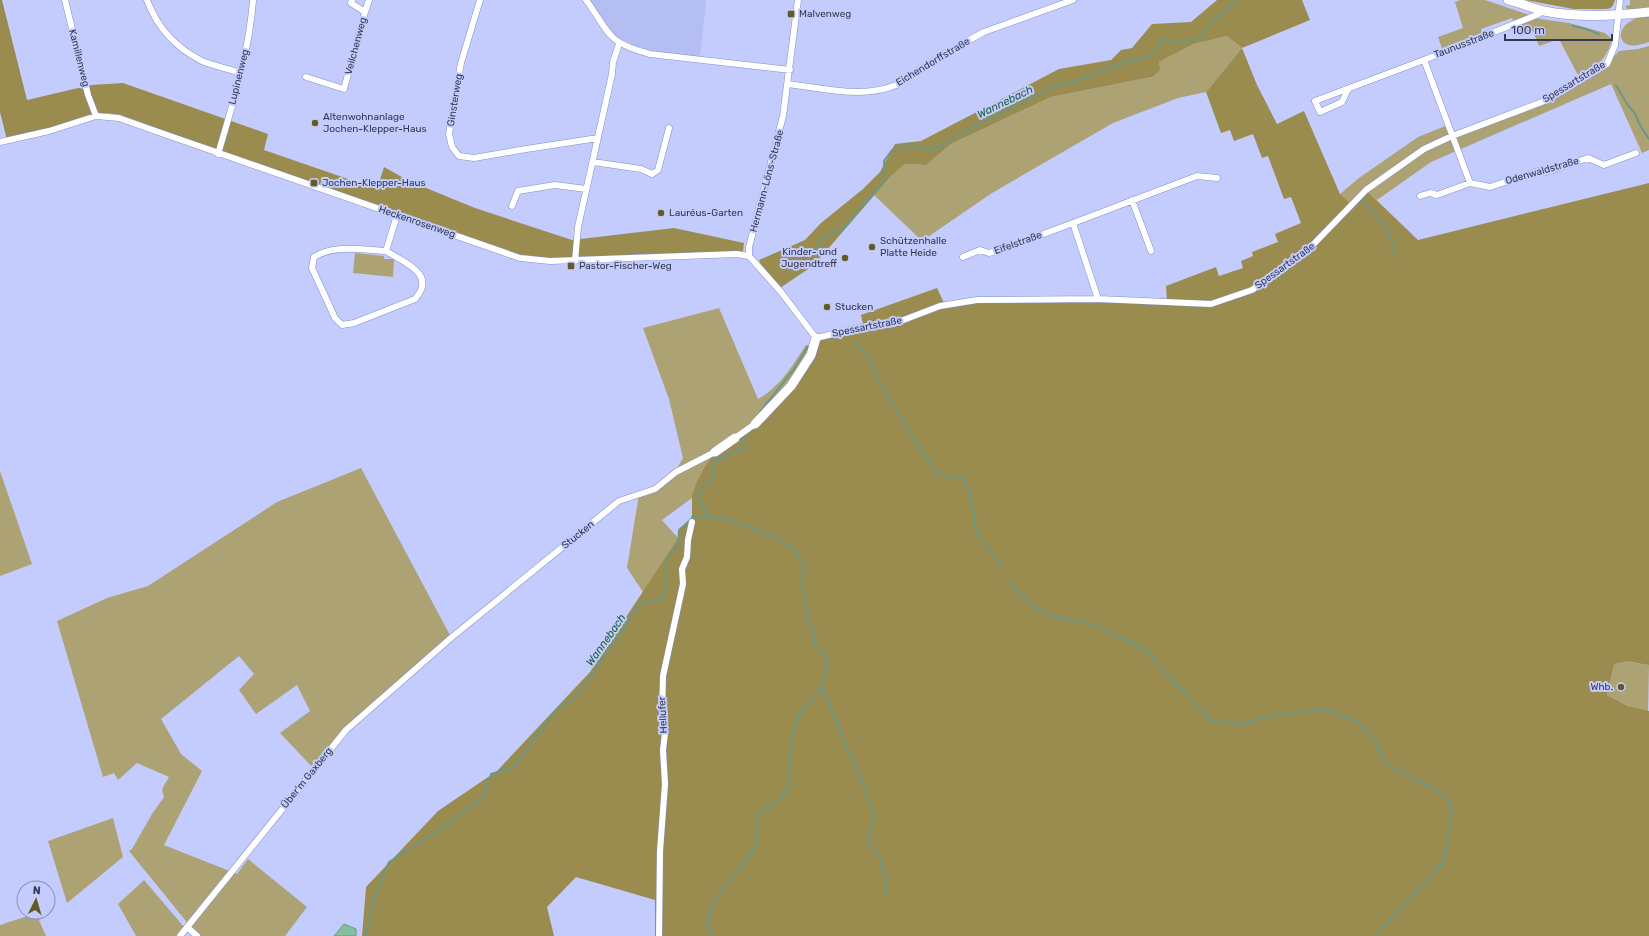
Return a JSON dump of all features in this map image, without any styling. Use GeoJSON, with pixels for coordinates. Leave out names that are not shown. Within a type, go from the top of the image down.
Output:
{"type":"FeatureCollection","features":[{"type":"Feature","properties":{"kind":"street","name":"Kamillenweg"},"geometry":{"type":"LineString","coordinates":[[65,0],[88,95],[96,116]]}},
{"type":"Feature","properties":{"kind":"street"},"geometry":{"type":"LineString","coordinates":[[147,0],[153,16],[174,44],[203,61],[241,73]]}},
{"type":"Feature","properties":{"kind":"street","name":"Lupinenweg"},"geometry":{"type":"LineString","coordinates":[[218,154],[241,73],[251,27],[253,0]]}},
{"type":"Feature","properties":{"kind":"street","name":"Veilchenweg"},"geometry":{"type":"LineString","coordinates":[[352,0],[351,3],[365,12]]}},
{"type":"Feature","properties":{"kind":"street","name":"Veilchenweg"},"geometry":{"type":"LineString","coordinates":[[306,77],[344,89],[369,0]]}},
{"type":"Feature","properties":{"kind":"street","name":"Ginsterweg"},"geometry":{"type":"LineString","coordinates":[[480,0],[461,63],[449,134],[452,148],[459,156],[474,158],[598,138]]}},
{"type":"Feature","properties":{"kind":"street"},"geometry":{"type":"LineString","coordinates":[[586,0],[609,36],[619,44],[650,54],[790,70]]}},
{"type":"Feature","properties":{"kind":"street","name":"Hermann-Löns-Straße"},"geometry":{"type":"LineString","coordinates":[[748,256],[749,247],[784,116],[798,0]]}},
{"type":"Feature","properties":{"kind":"street","name":"Eichendorffstraße"},"geometry":{"type":"LineString","coordinates":[[788,84],[857,92],[875,92],[887,89],[896,85],[949,51],[984,32],[1073,0]]}},
{"type":"Feature","properties":{"kind":"street"},"geometry":{"type":"LineString","coordinates":[[1508,0],[1544,10],[1574,14],[1619,15],[1649,12]]}},
{"type":"Feature","properties":{"kind":"street","name":"Spessartstraße"},"geometry":{"type":"LineString","coordinates":[[816,338],[862,327],[893,324],[940,306],[977,300],[1098,299],[1211,304],[1252,290],[1305,253],[1366,190],[1424,149],[1452,136],[1548,100],[1607,64],[1615,46],[1620,0]]}},
{"type":"Feature","properties":{"kind":"street","name":"Taunusstraße"},"geometry":{"type":"LineString","coordinates":[[1348,89],[1342,102],[1320,112],[1315,101],[1505,28],[1539,14],[1544,10]]}},
{"type":"Feature","properties":{"kind":"street"},"geometry":{"type":"LineString","coordinates":[[576,261],[578,227],[612,74],[613,62],[619,44]]}},
{"type":"Feature","properties":{"kind":"street","name":"Taunusstraße"},"geometry":{"type":"LineString","coordinates":[[1424,60],[1452,136]]}},
{"type":"Feature","properties":{"kind":"street"},"geometry":{"type":"LineString","coordinates":[[0,142],[49,131],[96,116]]}},
{"type":"Feature","properties":{"kind":"street","name":"Heckenrosenweg"},"geometry":{"type":"LineString","coordinates":[[96,116],[119,118],[314,188],[520,258],[542,261],[576,261],[737,254],[748,256]]}},
{"type":"Feature","properties":{"kind":"street"},"geometry":{"type":"LineString","coordinates":[[593,162],[641,169],[652,174],[658,170],[669,128]]}},
{"type":"Feature","properties":{"kind":"street"},"geometry":{"type":"LineString","coordinates":[[1420,196],[1430,193],[1436,195],[1470,183],[1452,136]]}},
{"type":"Feature","properties":{"kind":"street","name":"Odenwaldstraße"},"geometry":{"type":"LineString","coordinates":[[1470,183],[1490,187],[1538,170],[1547,172],[1588,158],[1604,165],[1636,153]]}},
{"type":"Feature","properties":{"kind":"street","name":"Eifelstraße"},"geometry":{"type":"LineString","coordinates":[[963,257],[980,250],[989,253],[1006,248],[1197,176],[1217,178]]}},
{"type":"Feature","properties":{"kind":"street"},"geometry":{"type":"LineString","coordinates":[[512,206],[518,191],[555,185],[586,189]]}},
{"type":"Feature","properties":{"kind":"street"},"geometry":{"type":"LineString","coordinates":[[1132,200],[1151,251]]}},
{"type":"Feature","properties":{"kind":"street"},"geometry":{"type":"LineString","coordinates":[[386,250],[397,215]]}},
{"type":"Feature","properties":{"kind":"street"},"geometry":{"type":"LineString","coordinates":[[1073,223],[1098,299]]}},
{"type":"Feature","properties":{"kind":"street"},"geometry":{"type":"LineString","coordinates":[[337,249],[386,250],[419,271],[423,281],[422,291],[415,300],[354,323],[342,325],[335,318],[312,268],[314,256],[322,252],[337,249]]}},
{"type":"Feature","properties":{"kind":"street"},"geometry":{"type":"LineString","coordinates":[[715,452],[755,424],[791,386],[811,355],[816,338],[781,292],[748,256]]}},
{"type":"Feature","properties":{"kind":"street","name":"Stucken"},"geometry":{"type":"LineString","coordinates":[[452,637],[619,501],[655,489],[676,472],[715,452]]}},
{"type":"Feature","properties":{"kind":"street","name":"Hellufer"},"geometry":{"type":"LineString","coordinates":[[659,936],[660,851],[665,784],[663,750],[665,733],[662,718],[662,676],[683,584],[682,569],[687,558],[688,540],[692,522]]}},
{"type":"Feature","properties":{"kind":"street","name":"Über'm Gaxberg"},"geometry":{"type":"LineString","coordinates":[[180,936],[346,730],[452,637]]}},
{"type":"Feature","properties":{"kind":"street"},"geometry":{"type":"LineString","coordinates":[[187,926],[197,936]]}},
{"type":"Feature","properties":{"kind":"shaded area"},"geometry":{"type":"Polygon","coordinates":[[[0,0],[2,0],[27,100],[91,85],[123,83],[268,134],[264,150],[377,189],[384,167],[409,181],[475,208],[572,240],[674,228],[744,243],[743,251],[550,258],[520,255],[309,183],[120,115],[106,113],[49,131],[7,140],[0,112],[0,0]]]}},
{"type":"Feature","properties":{"kind":"shaded area"},"geometry":{"type":"Polygon","coordinates":[[[585,0],[706,0],[700,59],[650,54],[619,44],[585,0]]]}},
{"type":"Feature","properties":{"kind":"shaded area"},"geometry":{"type":"Polygon","coordinates":[[[1217,0],[1302,0],[1310,20],[1242,48],[1227,36],[1194,44],[1159,62],[1160,70],[1152,77],[1051,97],[951,144],[926,165],[905,164],[891,176],[814,265],[780,288],[762,267],[759,260],[805,240],[821,223],[863,189],[880,172],[895,144],[921,141],[1059,69],[1111,60],[1121,50],[1132,48],[1152,24],[1191,22],[1217,0]]]}},
{"type":"Feature","properties":{"kind":"shaded area"},"geometry":{"type":"Polygon","coordinates":[[[1460,0],[1485,0],[1530,15],[1533,18],[1569,23],[1605,33],[1612,39],[1604,58],[1580,79],[1559,39],[1539,46],[1533,31],[1520,36],[1512,18],[1481,29],[1483,35],[1443,51],[1438,37],[1463,28],[1455,2],[1460,0]]]}},
{"type":"Feature","properties":{"kind":"shaded area"},"geometry":{"type":"Polygon","coordinates":[[[1525,0],[1615,0],[1612,7],[1607,9],[1574,9],[1525,0]]]}},
{"type":"Feature","properties":{"kind":"shaded area"},"geometry":{"type":"Polygon","coordinates":[[[1630,0],[1649,0],[1649,7],[1627,9],[1625,6],[1630,5],[1630,0]]]}},
{"type":"Feature","properties":{"kind":"shaded area"},"geometry":{"type":"Polygon","coordinates":[[[1649,15],[1649,42],[1638,45],[1630,45],[1624,42],[1621,38],[1621,33],[1624,27],[1638,17],[1649,15]]]}},
{"type":"Feature","properties":{"kind":"shaded area"},"geometry":{"type":"Polygon","coordinates":[[[1227,36],[1242,48],[1206,92],[1178,98],[1113,123],[992,193],[922,241],[874,195],[891,176],[905,164],[926,165],[951,144],[1051,97],[1152,77],[1159,62],[1194,44],[1227,36]]]}},
{"type":"Feature","properties":{"kind":"shaded area"},"geometry":{"type":"Polygon","coordinates":[[[1649,46],[1649,150],[1642,153],[1611,84],[1431,162],[1377,200],[1366,190],[1352,205],[1340,194],[1359,178],[1418,137],[1448,125],[1452,136],[1547,100],[1607,64],[1619,51],[1649,46]]]}},
{"type":"Feature","properties":{"kind":"shaded area"},"geometry":{"type":"Polygon","coordinates":[[[1242,48],[1257,85],[1277,124],[1304,111],[1340,194],[1352,205],[1366,190],[1418,240],[1649,183],[1649,665],[1622,662],[1614,665],[1607,695],[1628,706],[1649,711],[1649,936],[655,936],[655,900],[576,877],[547,907],[554,936],[362,936],[366,887],[438,811],[497,771],[590,672],[678,538],[679,530],[690,520],[692,515],[692,496],[696,484],[701,473],[715,452],[755,424],[791,386],[816,338],[864,329],[861,315],[937,288],[945,305],[977,300],[1167,302],[1166,286],[1216,267],[1219,276],[1243,268],[1241,261],[1253,256],[1252,252],[1278,242],[1275,234],[1301,223],[1291,197],[1284,199],[1268,156],[1262,158],[1253,134],[1234,141],[1230,130],[1221,133],[1206,92],[1242,48]]]}},
{"type":"Feature","properties":{"kind":"shaded area"},"geometry":{"type":"Polygon","coordinates":[[[355,253],[384,256],[384,259],[394,259],[393,277],[353,273],[355,253]]]}},
{"type":"Feature","properties":{"kind":"shaded area"},"geometry":{"type":"Polygon","coordinates":[[[719,308],[758,399],[773,389],[791,368],[806,345],[810,348],[809,354],[755,424],[701,473],[692,498],[662,520],[678,538],[643,592],[627,568],[639,494],[660,485],[670,477],[675,472],[683,458],[669,399],[643,328],[719,308]]]}},
{"type":"Feature","properties":{"kind":"shaded area"},"geometry":{"type":"Polygon","coordinates":[[[361,468],[452,639],[347,731],[315,770],[280,733],[310,711],[297,685],[256,714],[239,690],[254,674],[239,656],[161,719],[181,754],[202,771],[164,845],[237,874],[248,859],[307,907],[285,936],[201,936],[190,926],[129,851],[132,849],[152,814],[164,797],[162,789],[169,777],[137,763],[118,780],[114,773],[103,777],[57,621],[107,598],[148,586],[277,502],[361,468]]]}},
{"type":"Feature","properties":{"kind":"shaded area"},"geometry":{"type":"Polygon","coordinates":[[[0,471],[32,564],[0,576],[0,471]]]}},
{"type":"Feature","properties":{"kind":"shaded area"},"geometry":{"type":"Polygon","coordinates":[[[1621,661],[1649,665],[1648,712],[1628,706],[1607,695],[1614,665],[1621,661]]]}},
{"type":"Feature","properties":{"kind":"shaded area"},"geometry":{"type":"Polygon","coordinates":[[[113,818],[123,857],[67,903],[48,841],[113,818]]]}},
{"type":"Feature","properties":{"kind":"shaded area"},"geometry":{"type":"Polygon","coordinates":[[[144,880],[184,927],[177,936],[136,936],[118,904],[144,880]]]}},
{"type":"Feature","properties":{"kind":"shaded area"},"geometry":{"type":"Polygon","coordinates":[[[16,920],[39,920],[46,936],[0,936],[0,925],[16,920]]]}},
{"type":"Feature","properties":{"kind":"shaded area"},"geometry":{"type":"Polygon","coordinates":[[[344,924],[356,929],[356,936],[334,936],[344,924]]]}},
{"type":"Feature","properties":{"kind":"waterway","name":"Wannebach"},"geometry":{"type":"LineString","coordinates":[[814,251],[828,235],[843,229],[885,180],[884,161],[892,150],[904,146],[930,149],[944,145],[963,132],[1059,84],[1073,82],[1114,66],[1148,56],[1155,52],[1161,41],[1188,42],[1199,38],[1214,19],[1226,10],[1235,0]]}},
{"type":"Feature","properties":{"kind":"waterway"},"geometry":{"type":"LineString","coordinates":[[1573,26],[1599,34]]}},
{"type":"Feature","properties":{"kind":"waterway"},"geometry":{"type":"LineString","coordinates":[[1616,85],[1627,104],[1634,112],[1649,139]]}},
{"type":"Feature","properties":{"kind":"waterway"},"geometry":{"type":"LineString","coordinates":[[1361,198],[1383,224],[1391,239],[1395,256]]}},
{"type":"Feature","properties":{"kind":"waterway"},"geometry":{"type":"LineString","coordinates":[[855,342],[873,364],[875,375],[937,474],[962,478],[970,493],[976,532],[1002,569]]}},
{"type":"Feature","properties":{"kind":"waterway","name":"Wannebach"},"geometry":{"type":"LineString","coordinates":[[760,412],[794,369],[808,346]]}},
{"type":"Feature","properties":{"kind":"waterway","name":"Wannebach"},"geometry":{"type":"LineString","coordinates":[[366,936],[373,901],[389,862],[439,830],[483,798],[491,774],[514,767],[555,711],[576,697],[642,602],[659,601],[667,592],[666,560],[678,545],[679,530],[695,516],[707,516],[698,498],[698,491],[703,486],[711,483],[714,464],[720,458],[744,448],[743,442],[748,431]]}},
{"type":"Feature","properties":{"kind":"waterway"},"geometry":{"type":"LineString","coordinates":[[707,516],[731,521],[761,531],[787,545],[797,554],[804,565],[802,580],[807,610],[807,620],[812,626],[815,647],[828,659],[822,688],[804,708],[797,720],[792,737],[789,788],[776,803],[765,808],[757,815],[757,835],[755,846],[742,866],[720,894],[709,914],[707,926],[713,936]]}},
{"type":"Feature","properties":{"kind":"waterway"},"geometry":{"type":"LineString","coordinates":[[1007,581],[1035,607],[1055,617],[1092,624],[1143,648],[1212,721],[1240,724],[1270,716],[1326,709],[1356,721],[1377,741],[1382,759],[1398,771],[1437,790],[1450,803],[1452,813],[1443,863],[1375,936]]}},
{"type":"Feature","properties":{"kind":"waterway"},"geometry":{"type":"LineString","coordinates":[[822,688],[859,773],[874,818],[868,841],[882,861],[882,869],[888,879],[885,895]]}},
{"type":"Feature","properties":{"kind":"place","name":"Malvenweg"},"geometry":{"type":"Point","coordinates":[791,14]}},
{"type":"Feature","properties":{"kind":"place","name":"Altenwohnanlage Jochen-Klepper-Haus"},"geometry":{"type":"Point","coordinates":[315,123]}},
{"type":"Feature","properties":{"kind":"place","name":"Jochen-Klepper-Haus"},"geometry":{"type":"Point","coordinates":[314,183]}},
{"type":"Feature","properties":{"kind":"place","name":"Lauréus-Garten"},"geometry":{"type":"Point","coordinates":[661,213]}},
{"type":"Feature","properties":{"kind":"place","name":"Schützenhalle Platte Heide"},"geometry":{"type":"Point","coordinates":[872,247]}},
{"type":"Feature","properties":{"kind":"place","name":"Kinder- und Jugendtreff"},"geometry":{"type":"Point","coordinates":[845,258]}},
{"type":"Feature","properties":{"kind":"place","name":"Pastor-Fischer-Weg"},"geometry":{"type":"Point","coordinates":[571,266]}},
{"type":"Feature","properties":{"kind":"place","name":"Stucken"},"geometry":{"type":"Point","coordinates":[827,307]}},
{"type":"Feature","properties":{"kind":"place","name":"Whb."},"geometry":{"type":"Point","coordinates":[1621,687]}}]}
